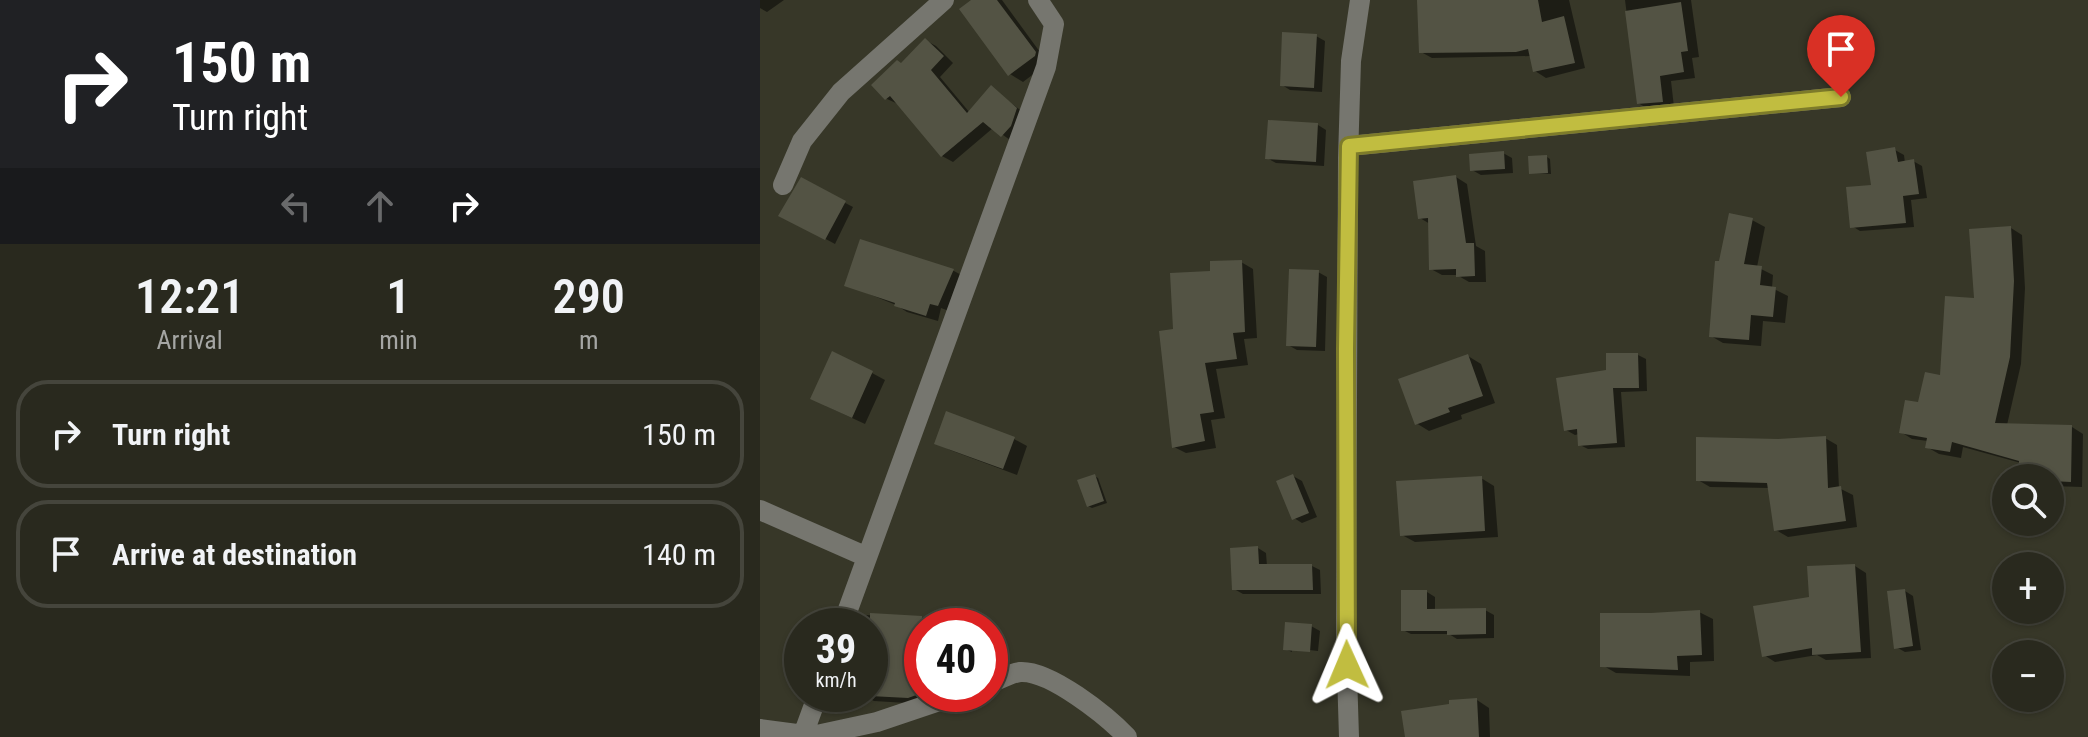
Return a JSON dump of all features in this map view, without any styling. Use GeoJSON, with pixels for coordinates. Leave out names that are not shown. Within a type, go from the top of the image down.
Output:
{"type":"FeatureCollection","features":[{"type":"Feature","properties":{"kind":"street"},"geometry":{"type":"LineString","coordinates":[[783,185],[802,141],[841,92],[944,0]]}},
{"type":"Feature","properties":{"kind":"street"},"geometry":{"type":"LineString","coordinates":[[849,608],[1046,67],[1054,24],[1038,0]]}},
{"type":"Feature","properties":{"kind":"street"},"geometry":{"type":"LineString","coordinates":[[1349,737],[1346,364],[1349,146],[1351,61],[1360,0]]}},
{"type":"Feature","properties":{"kind":"street"},"geometry":{"type":"LineString","coordinates":[[1349,146],[1841,97]]}},
{"type":"Feature","properties":{"kind":"street"},"geometry":{"type":"LineString","coordinates":[[760,510],[867,557]]}},
{"type":"Feature","properties":{"kind":"street"},"geometry":{"type":"LineString","coordinates":[[1008,676],[1019,672],[1069,690],[1111,720],[1127,737]]}},
{"type":"Feature","properties":{"kind":"street"},"geometry":{"type":"LineString","coordinates":[[803,735],[811,712]]}},
{"type":"Feature","properties":{"kind":"street"},"geometry":{"type":"LineString","coordinates":[[760,729],[812,736],[877,722],[907,712]]}},
{"type":"Feature","properties":{"kind":"building"},"geometry":{"type":"Polygon","coordinates":[[[971,0],[997,0],[1036,52],[1035,56],[1008,76],[959,9],[971,0]]]}},
{"type":"Feature","properties":{"kind":"building"},"geometry":{"type":"Polygon","coordinates":[[[1417,0],[1538,0],[1542,22],[1564,16],[1575,63],[1533,72],[1528,49],[1516,52],[1419,53],[1417,0]]]}},
{"type":"Feature","properties":{"kind":"building"},"geometry":{"type":"Polygon","coordinates":[[[1681,2],[1688,51],[1681,52],[1684,72],[1660,76],[1663,102],[1637,104],[1625,11],[1681,2]]]}},
{"type":"Feature","properties":{"kind":"building"},"geometry":{"type":"Polygon","coordinates":[[[1282,32],[1317,34],[1314,88],[1280,86],[1282,32]]]}},
{"type":"Feature","properties":{"kind":"building"},"geometry":{"type":"Polygon","coordinates":[[[925,38],[944,56],[931,70],[967,113],[991,85],[1017,108],[1011,126],[1001,137],[983,122],[941,157],[890,96],[885,100],[871,85],[897,60],[901,63],[925,38]]]}},
{"type":"Feature","properties":{"kind":"building"},"geometry":{"type":"Polygon","coordinates":[[[1268,120],[1318,123],[1316,162],[1265,159],[1268,120]]]}},
{"type":"Feature","properties":{"kind":"building"},"geometry":{"type":"Polygon","coordinates":[[[1895,147],[1898,162],[1914,159],[1919,194],[1903,196],[1906,223],[1850,228],[1846,187],[1871,185],[1866,152],[1895,147]]]}},
{"type":"Feature","properties":{"kind":"building"},"geometry":{"type":"Polygon","coordinates":[[[1504,151],[1505,169],[1470,171],[1469,154],[1504,151]]]}},
{"type":"Feature","properties":{"kind":"building"},"geometry":{"type":"Polygon","coordinates":[[[1547,155],[1548,173],[1529,174],[1528,156],[1547,155]]]}},
{"type":"Feature","properties":{"kind":"building"},"geometry":{"type":"Polygon","coordinates":[[[1456,175],[1466,243],[1474,243],[1475,276],[1456,277],[1456,269],[1429,270],[1428,218],[1418,219],[1413,181],[1456,175]]]}},
{"type":"Feature","properties":{"kind":"building"},"geometry":{"type":"Polygon","coordinates":[[[801,177],[846,201],[825,240],[778,216],[801,177]]]}},
{"type":"Feature","properties":{"kind":"building"},"geometry":{"type":"Polygon","coordinates":[[[1729,213],[1753,218],[1744,264],[1762,266],[1760,285],[1776,287],[1773,317],[1751,315],[1749,340],[1709,337],[1715,261],[1719,261],[1729,213]]]}},
{"type":"Feature","properties":{"kind":"building"},"geometry":{"type":"Polygon","coordinates":[[[2011,226],[2014,281],[2010,357],[1995,423],[2072,425],[2071,482],[2064,482],[2064,464],[2019,464],[2019,461],[1952,442],[1950,452],[1925,448],[1927,438],[1899,433],[1905,400],[1918,402],[1925,372],[1940,375],[1945,296],[1974,298],[1969,229],[2011,226]]]}},
{"type":"Feature","properties":{"kind":"building"},"geometry":{"type":"Polygon","coordinates":[[[860,239],[954,269],[938,306],[930,304],[926,316],[844,286],[860,239]]]}},
{"type":"Feature","properties":{"kind":"building"},"geometry":{"type":"Polygon","coordinates":[[[1242,260],[1245,332],[1233,333],[1237,359],[1205,363],[1214,412],[1200,414],[1205,441],[1172,448],[1159,331],[1173,329],[1170,273],[1210,271],[1210,261],[1242,260]]]}},
{"type":"Feature","properties":{"kind":"building"},"geometry":{"type":"Polygon","coordinates":[[[1289,269],[1319,270],[1316,347],[1286,346],[1289,269]]]}},
{"type":"Feature","properties":{"kind":"building"},"geometry":{"type":"Polygon","coordinates":[[[832,351],[873,371],[852,418],[810,399],[832,351]]]}},
{"type":"Feature","properties":{"kind":"building"},"geometry":{"type":"Polygon","coordinates":[[[1606,353],[1638,353],[1639,388],[1613,388],[1617,443],[1578,446],[1577,429],[1564,431],[1556,378],[1606,370],[1606,353]]]}},
{"type":"Feature","properties":{"kind":"building"},"geometry":{"type":"Polygon","coordinates":[[[1468,354],[1483,396],[1448,408],[1450,412],[1415,425],[1398,379],[1468,354]]]}},
{"type":"Feature","properties":{"kind":"building"},"geometry":{"type":"Polygon","coordinates":[[[946,411],[1015,437],[1003,469],[934,444],[946,411]]]}},
{"type":"Feature","properties":{"kind":"building"},"geometry":{"type":"Polygon","coordinates":[[[1826,436],[1828,488],[1841,486],[1846,521],[1774,531],[1767,483],[1696,481],[1696,437],[1778,439],[1826,436]]]}},
{"type":"Feature","properties":{"kind":"building"},"geometry":{"type":"Polygon","coordinates":[[[1095,474],[1104,501],[1087,507],[1077,480],[1095,474]]]}},
{"type":"Feature","properties":{"kind":"building"},"geometry":{"type":"Polygon","coordinates":[[[1293,474],[1309,513],[1292,520],[1276,481],[1293,474]]]}},
{"type":"Feature","properties":{"kind":"building"},"geometry":{"type":"Polygon","coordinates":[[[1482,476],[1485,531],[1400,536],[1396,481],[1482,476]]]}},
{"type":"Feature","properties":{"kind":"building"},"geometry":{"type":"Polygon","coordinates":[[[1258,546],[1259,564],[1312,564],[1313,590],[1232,590],[1230,548],[1258,546]]]}},
{"type":"Feature","properties":{"kind":"building"},"geometry":{"type":"Polygon","coordinates":[[[1855,564],[1861,652],[1812,655],[1812,648],[1762,657],[1753,606],[1809,597],[1807,566],[1855,564]]]}},
{"type":"Feature","properties":{"kind":"building"},"geometry":{"type":"Polygon","coordinates":[[[1905,589],[1913,646],[1894,649],[1887,591],[1905,589]]]}},
{"type":"Feature","properties":{"kind":"building"},"geometry":{"type":"Polygon","coordinates":[[[1401,590],[1427,590],[1427,609],[1486,608],[1486,634],[1401,631],[1401,590]]]}},
{"type":"Feature","properties":{"kind":"building"},"geometry":{"type":"Polygon","coordinates":[[[1700,610],[1702,655],[1677,656],[1678,670],[1600,667],[1600,613],[1700,610]]]}},
{"type":"Feature","properties":{"kind":"building"},"geometry":{"type":"Polygon","coordinates":[[[888,614],[904,615],[904,698],[888,697],[888,614]]]}},
{"type":"Feature","properties":{"kind":"building"},"geometry":{"type":"Polygon","coordinates":[[[1285,622],[1312,624],[1310,652],[1283,650],[1285,622]]]}},
{"type":"Feature","properties":{"kind":"building"},"geometry":{"type":"Polygon","coordinates":[[[1477,698],[1479,737],[1405,737],[1401,711],[1449,704],[1449,700],[1477,698]]]}},
{"type":"Feature","properties":{"kind":"route"},"geometry":{"type":"LineString","coordinates":[[1347,665],[1349,146],[1841,97]]}}]}
